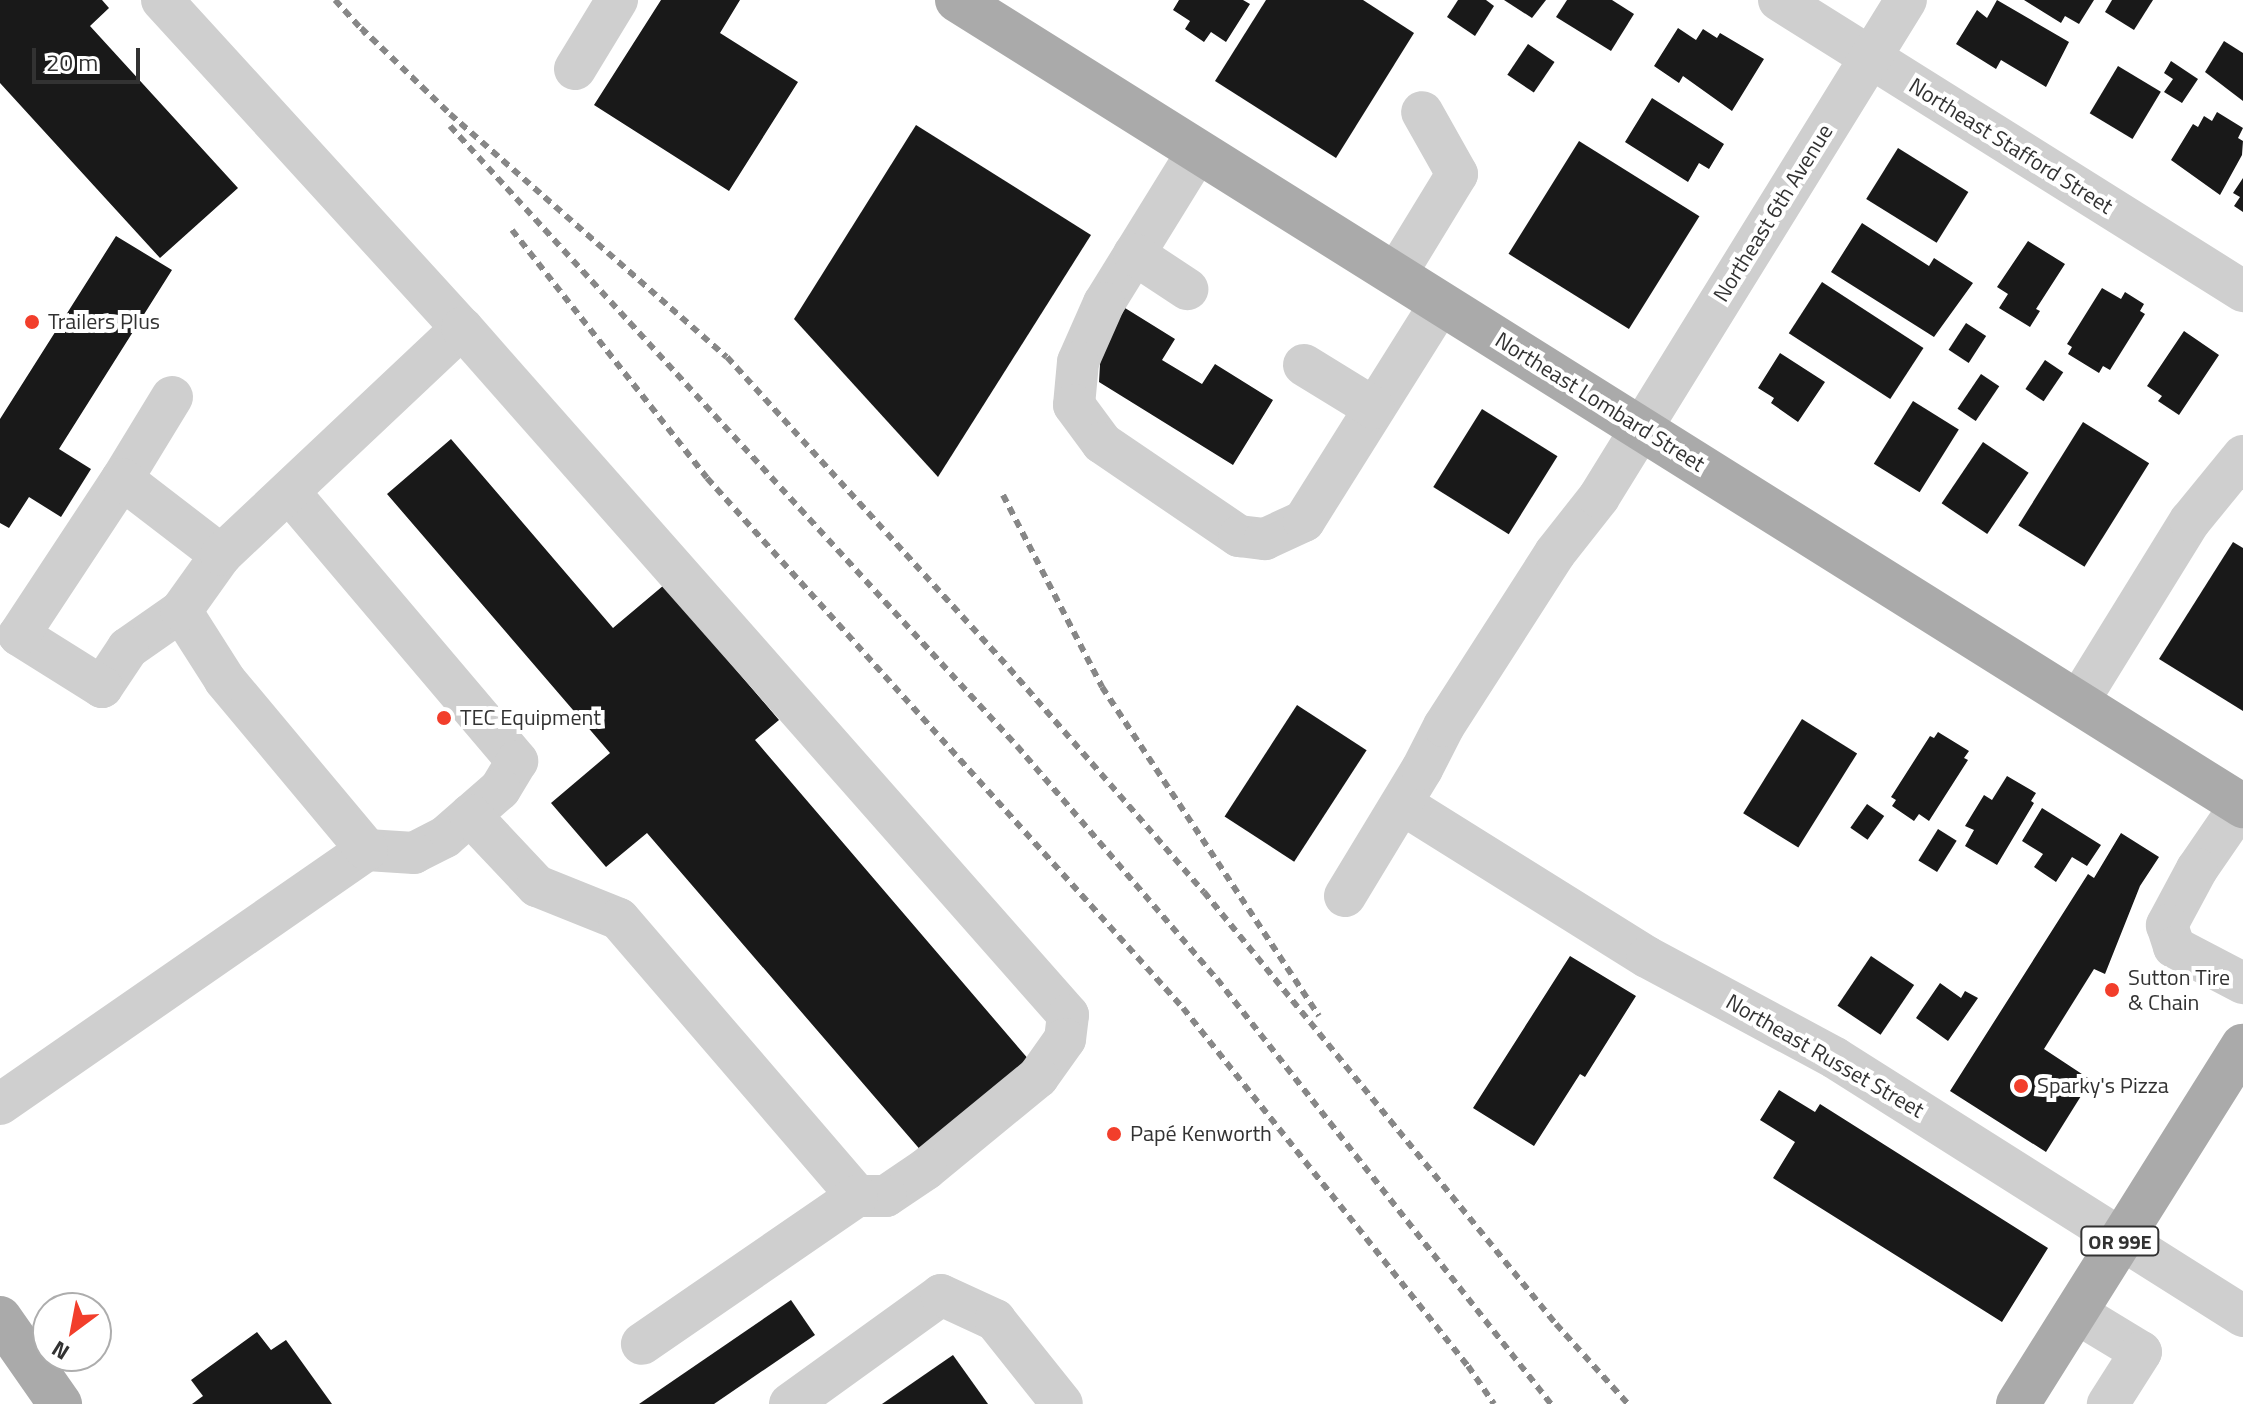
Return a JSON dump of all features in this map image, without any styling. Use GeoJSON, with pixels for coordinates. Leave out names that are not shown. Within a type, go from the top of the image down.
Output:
{"type":"FeatureCollection","features":[{"type":"Feature","properties":{"kind":"main road","name":"Northeast Lombard Street"},"geometry":{"type":"LineString","coordinates":[[957,0],[2242,805]]}},
{"type":"Feature","properties":{"kind":"main road","name":"OR 99E"},"geometry":{"type":"LineString","coordinates":[[2018,1404],[2243,1046]]}},
{"type":"Feature","properties":{"kind":"main road"},"geometry":{"type":"LineString","coordinates":[[0,1318],[60,1404]]}},
{"type":"Feature","properties":{"kind":"street"},"geometry":{"type":"LineString","coordinates":[[162,0],[462,328],[1068,1015],[1065,1039],[1038,1077],[926,1169],[886,1196],[857,1196],[642,1344]]}},
{"type":"Feature","properties":{"kind":"street"},"geometry":{"type":"LineString","coordinates":[[575,69],[617,0]]}},
{"type":"Feature","properties":{"kind":"street","name":"Northeast Stafford Street"},"geometry":{"type":"LineString","coordinates":[[1779,0],[2243,291]]}},
{"type":"Feature","properties":{"kind":"street","name":"Northeast 6th Avenue"},"geometry":{"type":"LineString","coordinates":[[1345,896],[1402,804],[1444,726],[1555,553],[1599,497],[1906,0]]}},
{"type":"Feature","properties":{"kind":"street"},"geometry":{"type":"LineString","coordinates":[[1396,274],[1457,174],[1422,112]]}},
{"type":"Feature","properties":{"kind":"street"},"geometry":{"type":"LineString","coordinates":[[1198,151],[1104,303],[1078,362],[1074,405],[1102,443],[1239,536],[1265,539],[1304,521],[1441,303]]}},
{"type":"Feature","properties":{"kind":"street"},"geometry":{"type":"LineString","coordinates":[[1134,254],[1187,289]]}},
{"type":"Feature","properties":{"kind":"street"},"geometry":{"type":"LineString","coordinates":[[172,397],[122,479],[10,629],[102,687],[128,648],[181,611],[221,555],[462,328]]}},
{"type":"Feature","properties":{"kind":"street"},"geometry":{"type":"LineString","coordinates":[[1304,365],[1374,408]]}},
{"type":"Feature","properties":{"kind":"street"},"geometry":{"type":"LineString","coordinates":[[2078,702],[2190,521],[2243,456]]}},
{"type":"Feature","properties":{"kind":"street"},"geometry":{"type":"LineString","coordinates":[[122,479],[221,555]]}},
{"type":"Feature","properties":{"kind":"street"},"geometry":{"type":"LineString","coordinates":[[0,1104],[367,850],[414,853],[445,837],[500,789],[517,761],[289,492]]}},
{"type":"Feature","properties":{"kind":"street"},"geometry":{"type":"LineString","coordinates":[[181,611],[225,680],[367,850]]}},
{"type":"Feature","properties":{"kind":"street","name":"Northeast Russet Street"},"geometry":{"type":"LineString","coordinates":[[1402,804],[1647,957],[1835,1058],[2243,1316]]}},
{"type":"Feature","properties":{"kind":"street"},"geometry":{"type":"LineString","coordinates":[[2242,805],[2197,869],[2167,925],[2174,947],[2243,983]]}},
{"type":"Feature","properties":{"kind":"street"},"geometry":{"type":"LineString","coordinates":[[470,815],[537,886],[619,919],[857,1196]]}},
{"type":"Feature","properties":{"kind":"street"},"geometry":{"type":"LineString","coordinates":[[790,1404],[941,1295],[995,1320],[1062,1404]]}},
{"type":"Feature","properties":{"kind":"street"},"geometry":{"type":"LineString","coordinates":[[2075,1312],[2141,1352],[2108,1404]]}},
{"type":"Feature","properties":{"kind":"building"},"geometry":{"type":"Polygon","coordinates":[[[0,0],[102,0],[109,8],[90,26],[238,188],[160,258],[0,83],[0,0]]]}},
{"type":"Feature","properties":{"kind":"building"},"geometry":{"type":"Polygon","coordinates":[[[661,0],[740,0],[720,33],[798,82],[729,191],[594,105],[661,0]]]}},
{"type":"Feature","properties":{"kind":"building"},"geometry":{"type":"Polygon","coordinates":[[[1179,0],[1243,0],[1250,4],[1226,42],[1211,32],[1204,42],[1185,29],[1190,21],[1173,10],[1179,0]]]}},
{"type":"Feature","properties":{"kind":"building"},"geometry":{"type":"Polygon","coordinates":[[[1266,0],[1363,0],[1414,33],[1336,158],[1215,81],[1266,0]]]}},
{"type":"Feature","properties":{"kind":"building"},"geometry":{"type":"Polygon","coordinates":[[[1458,0],[1486,0],[1494,6],[1475,36],[1447,17],[1458,0]]]}},
{"type":"Feature","properties":{"kind":"building"},"geometry":{"type":"Polygon","coordinates":[[[1504,0],[1546,0],[1532,18],[1504,0]]]}},
{"type":"Feature","properties":{"kind":"building"},"geometry":{"type":"Polygon","coordinates":[[[1567,0],[1612,0],[1634,14],[1611,51],[1556,17],[1567,0]]]}},
{"type":"Feature","properties":{"kind":"building"},"geometry":{"type":"Polygon","coordinates":[[[1997,0],[2069,42],[2046,87],[2001,60],[1996,69],[1956,44],[1977,10],[1987,18],[1997,0]]]}},
{"type":"Feature","properties":{"kind":"building"},"geometry":{"type":"Polygon","coordinates":[[[2024,0],[2094,0],[2079,24],[2065,16],[2061,23],[2024,0]]]}},
{"type":"Feature","properties":{"kind":"building"},"geometry":{"type":"Polygon","coordinates":[[[2112,0],[2153,0],[2134,30],[2105,12],[2112,0]]]}},
{"type":"Feature","properties":{"kind":"building"},"geometry":{"type":"Polygon","coordinates":[[[1678,28],[1696,40],[1703,29],[1717,38],[1720,33],[1764,59],[1732,111],[1683,76],[1679,83],[1654,66],[1678,28]]]}},
{"type":"Feature","properties":{"kind":"building"},"geometry":{"type":"Polygon","coordinates":[[[2224,41],[2243,53],[2243,101],[2205,72],[2224,41]]]}},
{"type":"Feature","properties":{"kind":"building"},"geometry":{"type":"Polygon","coordinates":[[[1528,44],[1555,62],[1534,93],[1507,75],[1528,44]]]}},
{"type":"Feature","properties":{"kind":"building"},"geometry":{"type":"Polygon","coordinates":[[[2171,61],[2198,79],[2182,103],[2164,92],[2173,79],[2164,73],[2171,61]]]}},
{"type":"Feature","properties":{"kind":"building"},"geometry":{"type":"Polygon","coordinates":[[[2118,66],[2161,92],[2133,139],[2090,113],[2118,66]]]}},
{"type":"Feature","properties":{"kind":"building"},"geometry":{"type":"Polygon","coordinates":[[[1652,98],[1724,144],[1709,169],[1699,163],[1688,182],[1625,142],[1652,98]]]}},
{"type":"Feature","properties":{"kind":"building"},"geometry":{"type":"Polygon","coordinates":[[[2217,112],[2243,128],[2238,138],[2243,141],[2242,155],[2220,195],[2171,160],[2193,124],[2198,127],[2204,116],[2212,121],[2217,112]]]}},
{"type":"Feature","properties":{"kind":"building"},"geometry":{"type":"Polygon","coordinates":[[[916,125],[1091,235],[938,477],[794,319],[916,125]]]}},
{"type":"Feature","properties":{"kind":"building"},"geometry":{"type":"Polygon","coordinates":[[[1579,141],[1699,216],[1629,329],[1509,254],[1579,141]]]}},
{"type":"Feature","properties":{"kind":"building"},"geometry":{"type":"Polygon","coordinates":[[[1898,148],[1968,192],[1937,243],[1866,199],[1898,148]]]}},
{"type":"Feature","properties":{"kind":"building"},"geometry":{"type":"Polygon","coordinates":[[[2243,178],[2243,212],[2234,206],[2240,197],[2233,193],[2243,178]]]}},
{"type":"Feature","properties":{"kind":"building"},"geometry":{"type":"Polygon","coordinates":[[[1862,223],[1929,266],[1934,258],[1973,283],[1934,337],[1831,272],[1862,223]]]}},
{"type":"Feature","properties":{"kind":"building"},"geometry":{"type":"Polygon","coordinates":[[[116,236],[172,270],[59,449],[91,469],[61,517],[29,497],[9,528],[0,523],[0,419],[116,236]]]}},
{"type":"Feature","properties":{"kind":"building"},"geometry":{"type":"Polygon","coordinates":[[[2028,241],[2065,264],[2036,309],[2040,311],[2030,327],[1999,308],[2008,294],[1997,287],[2028,241]]]}},
{"type":"Feature","properties":{"kind":"building"},"geometry":{"type":"Polygon","coordinates":[[[1822,282],[1923,348],[1890,399],[1789,333],[1822,282]]]}},
{"type":"Feature","properties":{"kind":"building"},"geometry":{"type":"Polygon","coordinates":[[[2102,288],[2121,299],[2125,292],[2144,304],[2140,311],[2145,314],[2110,370],[2103,366],[2099,373],[2068,354],[2072,347],[2067,344],[2102,288]]]}},
{"type":"Feature","properties":{"kind":"building"},"geometry":{"type":"Polygon","coordinates":[[[1125,308],[1175,339],[1162,360],[1202,384],[1215,364],[1273,400],[1233,465],[1099,382],[1101,347],[1125,308]]]}},
{"type":"Feature","properties":{"kind":"building"},"geometry":{"type":"Polygon","coordinates":[[[1966,323],[1986,336],[1969,363],[1949,350],[1966,323]]]}},
{"type":"Feature","properties":{"kind":"building"},"geometry":{"type":"Polygon","coordinates":[[[2184,331],[2219,355],[2179,415],[2158,401],[2162,396],[2147,386],[2184,331]]]}},
{"type":"Feature","properties":{"kind":"building"},"geometry":{"type":"Polygon","coordinates":[[[1780,353],[1825,382],[1798,422],[1771,403],[1774,398],[1758,388],[1780,353]]]}},
{"type":"Feature","properties":{"kind":"building"},"geometry":{"type":"Polygon","coordinates":[[[2045,360],[2063,372],[2044,401],[2025,389],[2045,360]]]}},
{"type":"Feature","properties":{"kind":"building"},"geometry":{"type":"Polygon","coordinates":[[[1981,374],[1999,386],[1976,421],[1958,409],[1981,374]]]}},
{"type":"Feature","properties":{"kind":"building"},"geometry":{"type":"Polygon","coordinates":[[[1913,401],[1959,430],[1920,492],[1874,464],[1913,401]]]}},
{"type":"Feature","properties":{"kind":"building"},"geometry":{"type":"Polygon","coordinates":[[[1482,409],[1557,456],[1509,534],[1433,487],[1482,409]]]}},
{"type":"Feature","properties":{"kind":"building"},"geometry":{"type":"Polygon","coordinates":[[[2083,422],[2149,463],[2084,567],[2018,525],[2083,422]]]}},
{"type":"Feature","properties":{"kind":"building"},"geometry":{"type":"Polygon","coordinates":[[[451,439],[613,628],[664,585],[779,720],[755,740],[1030,1061],[923,1153],[647,833],[606,867],[551,803],[610,753],[387,494],[451,439]]]}},
{"type":"Feature","properties":{"kind":"building"},"geometry":{"type":"Polygon","coordinates":[[[1983,442],[2029,473],[1987,534],[1942,503],[1983,442]]]}},
{"type":"Feature","properties":{"kind":"building"},"geometry":{"type":"Polygon","coordinates":[[[2233,542],[2243,548],[2243,711],[2159,659],[2233,542]]]}},
{"type":"Feature","properties":{"kind":"building"},"geometry":{"type":"Polygon","coordinates":[[[1297,705],[1367,750],[1294,862],[1225,817],[1297,705]]]}},
{"type":"Feature","properties":{"kind":"building"},"geometry":{"type":"Polygon","coordinates":[[[1802,719],[1857,753],[1798,848],[1743,813],[1802,719]]]}},
{"type":"Feature","properties":{"kind":"building"},"geometry":{"type":"Polygon","coordinates":[[[1938,732],[1969,751],[1964,758],[1968,760],[1929,821],[1919,814],[1914,821],[1892,806],[1896,800],[1891,797],[1930,736],[1934,738],[1938,732]]]}},
{"type":"Feature","properties":{"kind":"building"},"geometry":{"type":"Polygon","coordinates":[[[2007,776],[2036,793],[2031,801],[2034,803],[1997,865],[1965,846],[1974,830],[1965,826],[1984,795],[1992,800],[2007,776]]]}},
{"type":"Feature","properties":{"kind":"building"},"geometry":{"type":"Polygon","coordinates":[[[1867,804],[1884,816],[1868,840],[1850,828],[1867,804]]]}},
{"type":"Feature","properties":{"kind":"building"},"geometry":{"type":"Polygon","coordinates":[[[2042,808],[2101,845],[2087,866],[2072,857],[2056,882],[2034,867],[2043,854],[2022,841],[2042,808]]]}},
{"type":"Feature","properties":{"kind":"building"},"geometry":{"type":"Polygon","coordinates":[[[1938,829],[1957,841],[1937,872],[1918,860],[1938,829]]]}},
{"type":"Feature","properties":{"kind":"building"},"geometry":{"type":"Polygon","coordinates":[[[2121,833],[2159,857],[2140,886],[2105,974],[2094,969],[2044,1049],[2091,1080],[2046,1152],[1950,1091],[2088,874],[2094,878],[2121,833]]]}},
{"type":"Feature","properties":{"kind":"building"},"geometry":{"type":"Polygon","coordinates":[[[1570,956],[1636,996],[1585,1077],[1580,1074],[1534,1146],[1473,1108],[1570,956]]]}},
{"type":"Feature","properties":{"kind":"building"},"geometry":{"type":"Polygon","coordinates":[[[1871,956],[1914,985],[1881,1035],[1837,1006],[1871,956]]]}},
{"type":"Feature","properties":{"kind":"building"},"geometry":{"type":"Polygon","coordinates":[[[1940,983],[1961,998],[1965,991],[1978,998],[1948,1041],[1916,1018],[1940,983]]]}},
{"type":"Feature","properties":{"kind":"building"},"geometry":{"type":"Polygon","coordinates":[[[1779,1090],[1815,1112],[1820,1104],[2048,1248],[2002,1322],[1773,1178],[1795,1142],[1760,1120],[1779,1090]]]}},
{"type":"Feature","properties":{"kind":"building"},"geometry":{"type":"Polygon","coordinates":[[[791,1300],[815,1335],[714,1404],[639,1404],[791,1300]]]}},
{"type":"Feature","properties":{"kind":"building"},"geometry":{"type":"Polygon","coordinates":[[[257,1332],[271,1350],[286,1340],[332,1404],[192,1404],[203,1396],[191,1380],[257,1332]]]}},
{"type":"Feature","properties":{"kind":"building"},"geometry":{"type":"Polygon","coordinates":[[[953,1355],[988,1404],[882,1404],[953,1355]]]}},
{"type":"Feature","properties":{"kind":"railway"},"geometry":{"type":"LineString","coordinates":[[335,0],[366,34]]}},
{"type":"Feature","properties":{"kind":"railway"},"geometry":{"type":"LineString","coordinates":[[361,28],[450,114],[727,357],[1009,668],[1204,892],[1556,1324],[1628,1404]]}},
{"type":"Feature","properties":{"kind":"railway"},"geometry":{"type":"LineString","coordinates":[[450,126],[1017,746],[1217,979],[1551,1404]]}},
{"type":"Feature","properties":{"kind":"railway"},"geometry":{"type":"LineString","coordinates":[[512,230],[707,478],[1183,1008],[1468,1366],[1494,1404]]}},
{"type":"Feature","properties":{"kind":"railway"},"geometry":{"type":"LineString","coordinates":[[1003,495],[1102,687],[1319,1016]]}},
{"type":"Feature","properties":{"kind":"place","name":"Trailers Plus"},"geometry":{"type":"Point","coordinates":[32,322]}},
{"type":"Feature","properties":{"kind":"place","name":"TEC Equipment"},"geometry":{"type":"Point","coordinates":[444,718]}},
{"type":"Feature","properties":{"kind":"place","name":"Sutton Tire & Chain"},"geometry":{"type":"Point","coordinates":[2112,990]}},
{"type":"Feature","properties":{"kind":"place","name":"Sparky's Pizza"},"geometry":{"type":"Point","coordinates":[2021,1086]}},
{"type":"Feature","properties":{"kind":"place","name":"Papé Kenworth"},"geometry":{"type":"Point","coordinates":[1114,1134]}}]}
